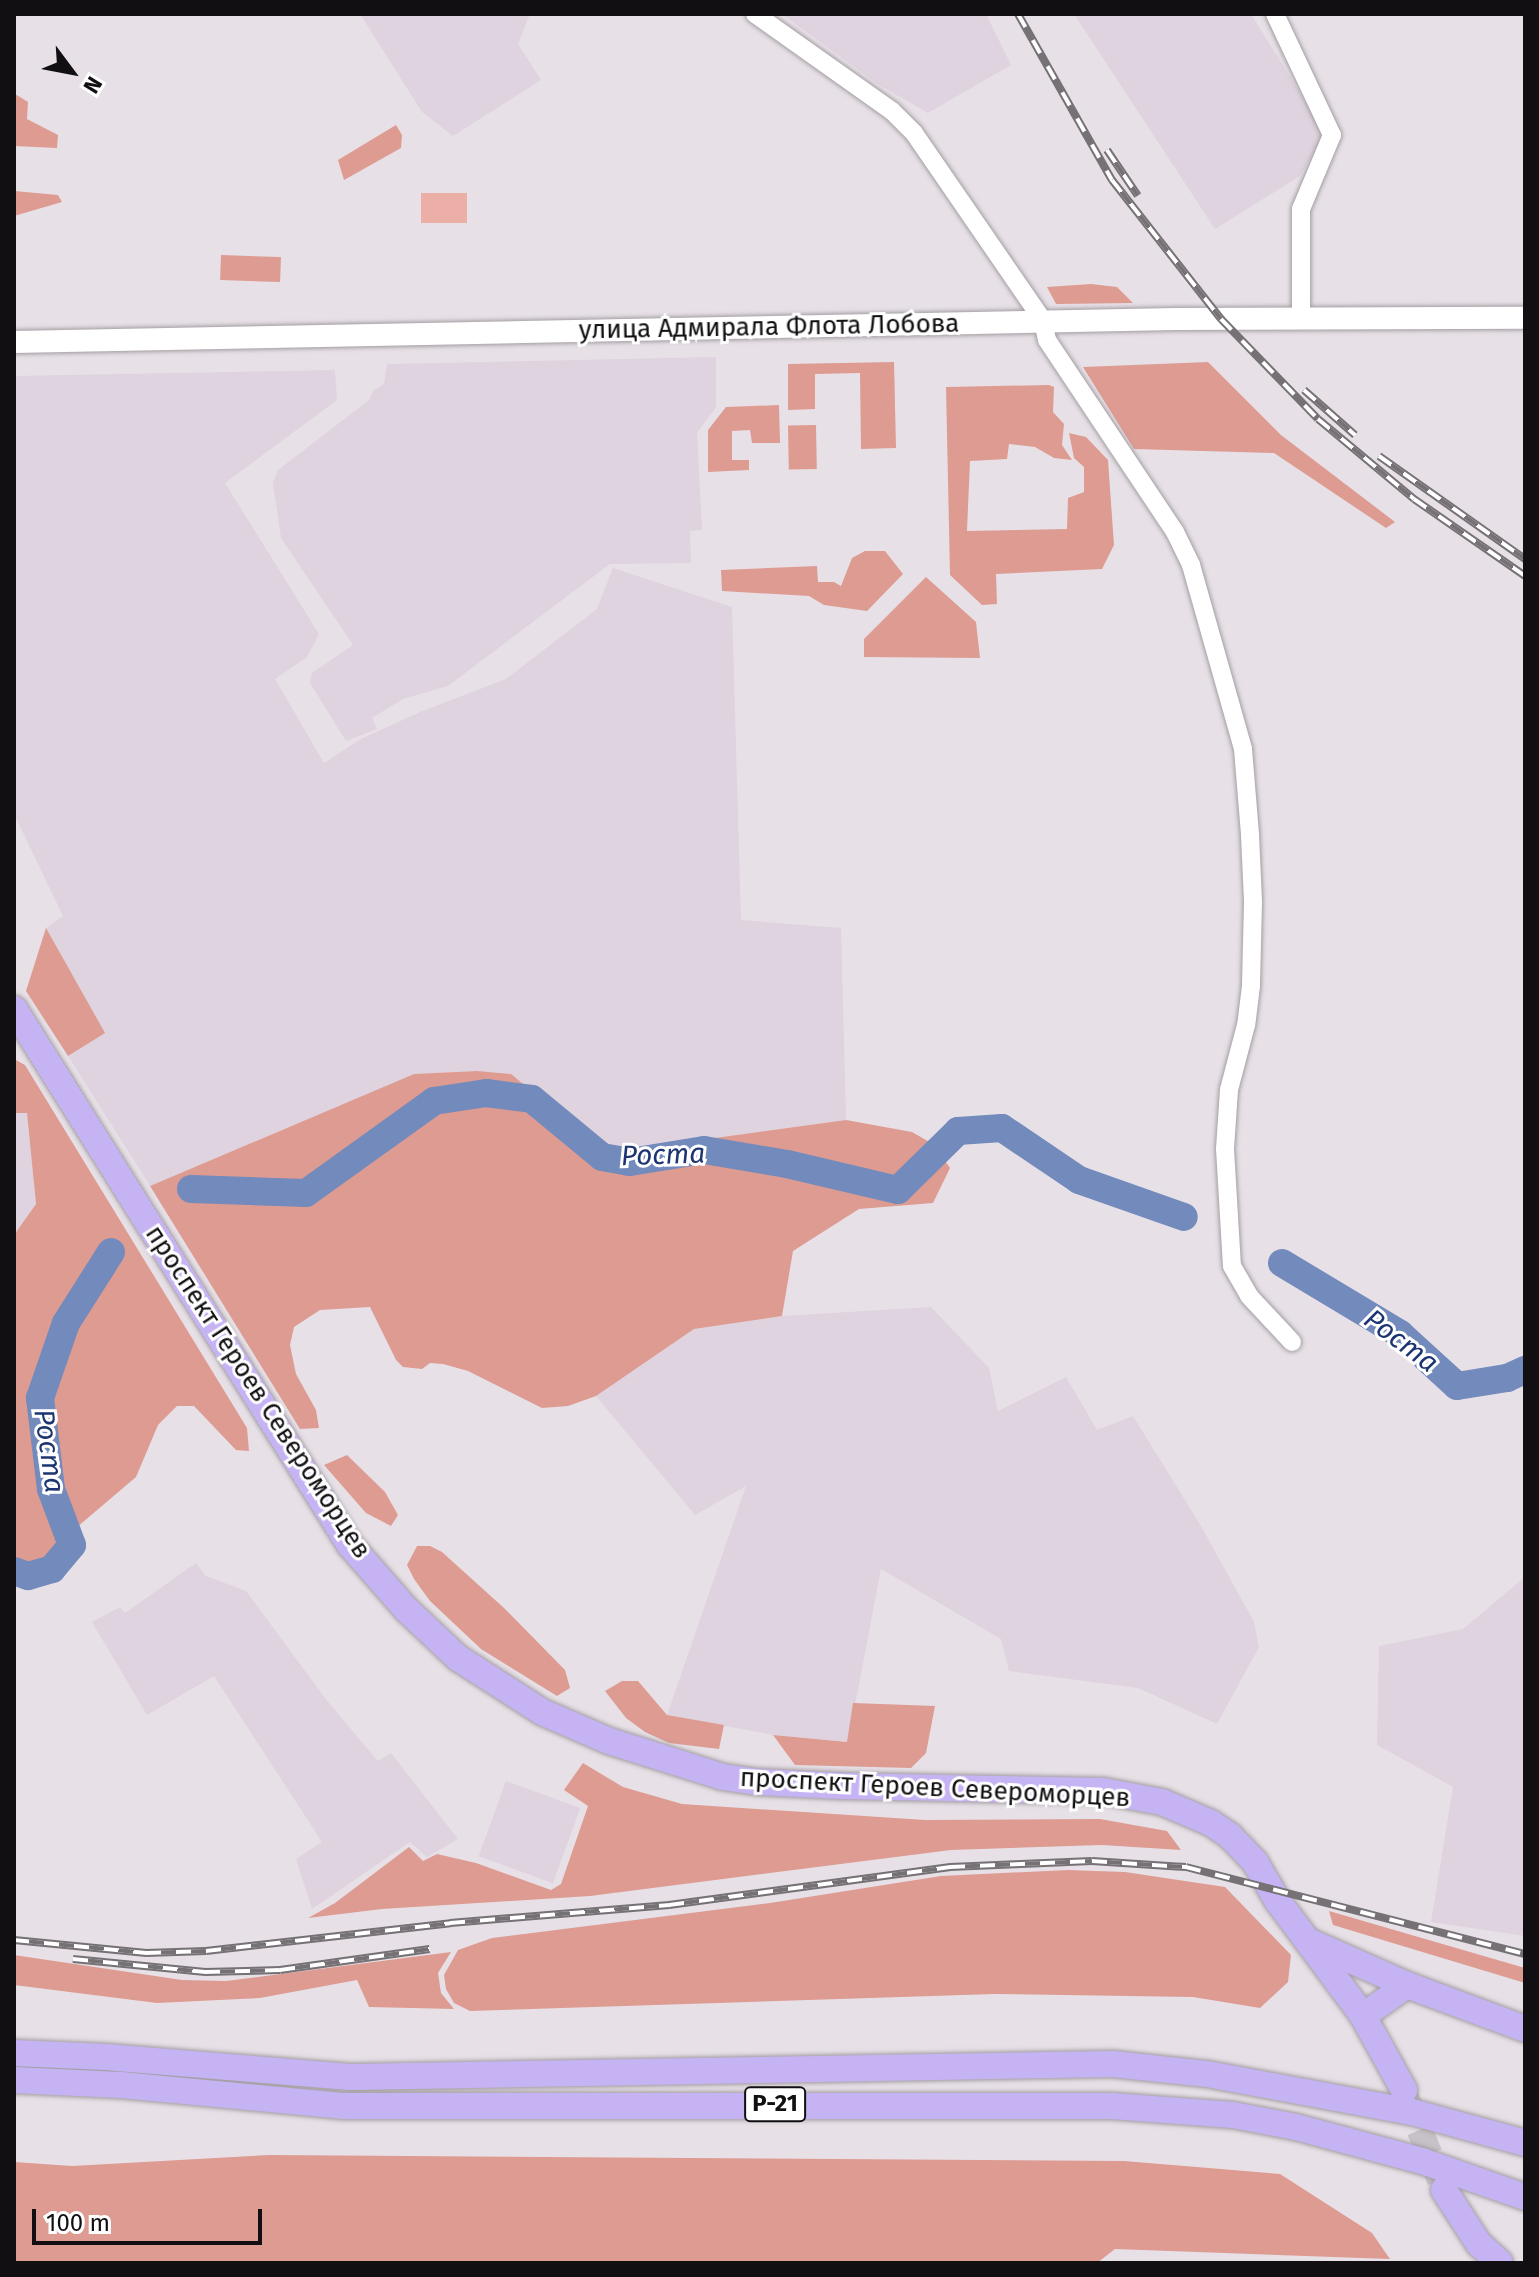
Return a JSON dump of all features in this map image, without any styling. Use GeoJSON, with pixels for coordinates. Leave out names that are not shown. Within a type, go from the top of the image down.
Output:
{"type":"FeatureCollection","features":[{"type":"Feature","properties":{"kind":"main road","name":"проспект Героев Североморцев"},"geometry":{"type":"LineString","coordinates":[[14,1009],[350,1545],[407,1610],[458,1658],[542,1712],[609,1741],[723,1777],[843,1786],[1103,1791],[1162,1802],[1211,1823],[1230,1836],[1255,1862],[1277,1900],[1309,1941],[1407,1985],[1525,2029]]}},
{"type":"Feature","properties":{"kind":"main road"},"geometry":{"type":"LineString","coordinates":[[1309,1941],[1363,2016],[1404,2090]]}},
{"type":"Feature","properties":{"kind":"main road"},"geometry":{"type":"LineString","coordinates":[[1363,2016],[1407,1985]]}},
{"type":"Feature","properties":{"kind":"main road","name":"Р-21"},"geometry":{"type":"LineString","coordinates":[[14,2053],[106,2057],[350,2077],[1113,2064],[1207,2074],[1412,2112],[1525,2143]]}},
{"type":"Feature","properties":{"kind":"main road","name":"Р-21"},"geometry":{"type":"LineString","coordinates":[[14,2080],[121,2085],[345,2106],[1048,2105],[1217,2113],[1296,2127],[1422,2161],[1525,2197]]}},
{"type":"Feature","properties":{"kind":"main road"},"geometry":{"type":"LineString","coordinates":[[1444,2190],[1479,2244],[1500,2263]]}},
{"type":"Feature","properties":{"kind":"street"},"geometry":{"type":"LineString","coordinates":[[755,14],[892,111],[914,133],[1043,321],[1047,340],[1175,532],[1191,565],[1243,749],[1253,902],[1249,999],[1229,1090],[1225,1149],[1232,1266],[1249,1296],[1292,1342]]}},
{"type":"Feature","properties":{"kind":"street"},"geometry":{"type":"LineString","coordinates":[[1275,14],[1332,135],[1301,209],[1301,318]]}},
{"type":"Feature","properties":{"kind":"street","name":"улица Адмирала Флота Лобова"},"geometry":{"type":"LineString","coordinates":[[14,342],[1043,321],[1525,318]]}},
{"type":"Feature","properties":{"kind":"shaded area"},"geometry":{"type":"Polygon","coordinates":[[[360,14],[530,14],[518,44],[541,80],[453,136],[422,112],[360,14]]]}},
{"type":"Feature","properties":{"kind":"shaded area"},"geometry":{"type":"Polygon","coordinates":[[[782,14],[986,14],[1011,65],[928,113],[878,84],[782,14]]]}},
{"type":"Feature","properties":{"kind":"shaded area"},"geometry":{"type":"Polygon","coordinates":[[[1074,14],[1251,14],[1325,133],[1300,176],[1215,229],[1074,14]]]}},
{"type":"Feature","properties":{"kind":"shaded area"},"geometry":{"type":"Polygon","coordinates":[[[15,94],[28,102],[27,119],[58,135],[57,148],[14,146],[15,94]]]}},
{"type":"Feature","properties":{"kind":"shaded area"},"geometry":{"type":"Polygon","coordinates":[[[396,125],[402,135],[401,148],[344,180],[338,160],[396,125]]]}},
{"type":"Feature","properties":{"kind":"shaded area"},"geometry":{"type":"Polygon","coordinates":[[[14,191],[58,195],[62,202],[14,216],[14,191]]]}},
{"type":"Feature","properties":{"kind":"shaded area"},"geometry":{"type":"Polygon","coordinates":[[[421,193],[467,193],[467,223],[421,223],[421,193]]]}},
{"type":"Feature","properties":{"kind":"shaded area"},"geometry":{"type":"Polygon","coordinates":[[[221,255],[281,257],[280,282],[220,280],[221,255]]]}},
{"type":"Feature","properties":{"kind":"shaded area"},"geometry":{"type":"Polygon","coordinates":[[[1091,284],[1117,287],[1133,303],[1056,304],[1047,287],[1091,284]]]}},
{"type":"Feature","properties":{"kind":"shaded area"},"geometry":{"type":"Polygon","coordinates":[[[716,357],[716,407],[697,433],[702,530],[690,531],[691,563],[610,564],[448,686],[403,699],[372,718],[377,729],[346,741],[310,683],[312,673],[353,645],[281,538],[273,483],[278,470],[369,400],[374,390],[384,384],[387,364],[716,357]]]}},
{"type":"Feature","properties":{"kind":"shaded area"},"geometry":{"type":"Polygon","coordinates":[[[894,362],[896,448],[861,449],[860,373],[815,374],[815,409],[788,410],[788,364],[894,362]]]}},
{"type":"Feature","properties":{"kind":"shaded area"},"geometry":{"type":"Polygon","coordinates":[[[1208,362],[1281,435],[1395,522],[1386,528],[1274,453],[1134,449],[1083,367],[1208,362]]]}},
{"type":"Feature","properties":{"kind":"shaded area"},"geometry":{"type":"Polygon","coordinates":[[[335,370],[337,400],[225,483],[319,634],[307,657],[275,679],[324,763],[361,739],[506,679],[597,609],[613,568],[732,607],[741,920],[841,928],[846,1120],[606,1153],[581,1133],[477,1071],[414,1074],[150,1186],[68,1056],[104,1033],[46,928],[63,916],[14,814],[14,376],[335,370]]]}},
{"type":"Feature","properties":{"kind":"shaded area"},"geometry":{"type":"Polygon","coordinates":[[[946,387],[1054,387],[1053,412],[1064,424],[1062,445],[1072,460],[1054,458],[1035,447],[1009,444],[1007,459],[970,461],[967,531],[1067,529],[1068,498],[1084,492],[1084,467],[1074,458],[1069,433],[1086,437],[1108,460],[1114,545],[1102,569],[996,574],[997,604],[982,605],[950,575],[946,387]]]}},
{"type":"Feature","properties":{"kind":"shaded area"},"geometry":{"type":"Polygon","coordinates":[[[779,405],[780,443],[752,443],[750,430],[732,431],[732,460],[749,460],[749,470],[708,472],[708,430],[726,407],[779,405]]]}},
{"type":"Feature","properties":{"kind":"shaded area"},"geometry":{"type":"Polygon","coordinates":[[[788,425],[816,425],[817,469],[789,469],[788,425]]]}},
{"type":"Feature","properties":{"kind":"shaded area"},"geometry":{"type":"Polygon","coordinates":[[[865,551],[885,551],[903,574],[867,611],[824,605],[809,596],[722,591],[721,570],[817,566],[818,582],[834,582],[841,586],[852,558],[865,551]]]}},
{"type":"Feature","properties":{"kind":"shaded area"},"geometry":{"type":"Polygon","coordinates":[[[926,577],[976,622],[980,658],[864,657],[864,639],[926,577]]]}},
{"type":"Feature","properties":{"kind":"shaded area"},"geometry":{"type":"Polygon","coordinates":[[[46,928],[105,1033],[68,1056],[26,991],[46,928]]]}},
{"type":"Feature","properties":{"kind":"shaded area"},"geometry":{"type":"Polygon","coordinates":[[[14,1059],[25,1065],[247,1428],[249,1451],[236,1450],[194,1406],[177,1406],[158,1425],[136,1477],[76,1528],[51,1557],[14,1573],[14,1235],[36,1204],[27,1113],[14,1113],[14,1059]]]}},
{"type":"Feature","properties":{"kind":"shaded area"},"geometry":{"type":"Polygon","coordinates":[[[477,1071],[511,1074],[606,1153],[846,1120],[912,1132],[933,1144],[950,1168],[933,1203],[859,1209],[793,1251],[782,1316],[694,1329],[596,1396],[568,1406],[542,1408],[468,1371],[443,1364],[430,1363],[422,1369],[403,1367],[396,1360],[370,1307],[320,1310],[294,1327],[290,1345],[296,1374],[316,1410],[319,1428],[300,1429],[150,1186],[414,1074],[477,1071]]]}},
{"type":"Feature","properties":{"kind":"shaded area"},"geometry":{"type":"Polygon","coordinates":[[[14,1113],[27,1113],[36,1204],[14,1235],[14,1113]]]}},
{"type":"Feature","properties":{"kind":"shaded area"},"geometry":{"type":"Polygon","coordinates":[[[931,1307],[989,1368],[998,1411],[1066,1377],[1097,1430],[1133,1416],[1201,1526],[1254,1622],[1259,1647],[1217,1724],[1138,1688],[1009,1671],[1001,1639],[881,1569],[848,1742],[773,1735],[667,1715],[746,1486],[695,1515],[596,1396],[694,1329],[782,1316],[931,1307]]]}},
{"type":"Feature","properties":{"kind":"shaded area"},"geometry":{"type":"Polygon","coordinates":[[[347,1455],[385,1492],[398,1515],[391,1526],[366,1513],[324,1465],[347,1455]]]}},
{"type":"Feature","properties":{"kind":"shaded area"},"geometry":{"type":"Polygon","coordinates":[[[417,1546],[430,1546],[442,1552],[504,1608],[565,1670],[570,1688],[557,1696],[481,1649],[430,1601],[414,1579],[407,1565],[417,1546]]]}},
{"type":"Feature","properties":{"kind":"shaded area"},"geometry":{"type":"Polygon","coordinates":[[[196,1563],[206,1576],[246,1591],[328,1702],[378,1761],[391,1753],[458,1839],[427,1857],[410,1842],[312,1909],[296,1859],[322,1842],[214,1676],[147,1715],[92,1622],[120,1607],[125,1613],[196,1563]]]}},
{"type":"Feature","properties":{"kind":"shaded area"},"geometry":{"type":"Polygon","coordinates":[[[1525,1577],[1525,1936],[1431,1922],[1453,1787],[1377,1745],[1379,1646],[1463,1629],[1525,1577]]]}},
{"type":"Feature","properties":{"kind":"shaded area"},"geometry":{"type":"Polygon","coordinates":[[[622,1681],[638,1681],[667,1715],[724,1725],[719,1749],[669,1743],[645,1732],[626,1718],[605,1691],[622,1681]]]}},
{"type":"Feature","properties":{"kind":"shaded area"},"geometry":{"type":"Polygon","coordinates":[[[853,1703],[935,1706],[926,1753],[911,1768],[795,1765],[773,1735],[847,1742],[853,1703]]]}},
{"type":"Feature","properties":{"kind":"shaded area"},"geometry":{"type":"Polygon","coordinates":[[[583,1763],[623,1787],[682,1804],[925,1820],[1100,1819],[1167,1831],[1181,1850],[1102,1845],[951,1850],[590,1896],[382,1909],[308,1918],[335,1903],[409,1847],[423,1861],[437,1854],[476,1863],[551,1890],[561,1884],[588,1806],[564,1790],[583,1763]]]}},
{"type":"Feature","properties":{"kind":"shaded area"},"geometry":{"type":"Polygon","coordinates":[[[506,1781],[580,1808],[553,1883],[479,1856],[506,1781]]]}},
{"type":"Feature","properties":{"kind":"shaded area"},"geometry":{"type":"Polygon","coordinates":[[[1068,1870],[1125,1872],[1225,1887],[1291,1955],[1288,1982],[1260,2008],[1193,1997],[994,1994],[470,2011],[454,2003],[446,1989],[444,1975],[458,1950],[492,1938],[770,1903],[941,1876],[1068,1870]]]}},
{"type":"Feature","properties":{"kind":"shaded area"},"geometry":{"type":"Polygon","coordinates":[[[1329,1911],[1525,1968],[1525,1983],[1333,1925],[1329,1911]]]}},
{"type":"Feature","properties":{"kind":"shaded area"},"geometry":{"type":"Polygon","coordinates":[[[451,1952],[438,1973],[441,1993],[454,2009],[369,2007],[357,1980],[260,1998],[157,2003],[14,1985],[14,1955],[182,1980],[226,1981],[451,1952]]]}},
{"type":"Feature","properties":{"kind":"shaded area"},"geometry":{"type":"Polygon","coordinates":[[[269,2155],[1124,2161],[1280,2174],[1372,2233],[1390,2259],[1115,2249],[1097,2263],[14,2263],[14,2162],[72,2166],[269,2155]]]}},
{"type":"Feature","properties":{"kind":"waterway","name":"Роста"},"geometry":{"type":"LineString","coordinates":[[191,1189],[306,1193],[434,1101],[486,1093],[532,1099],[602,1157],[630,1162],[704,1150],[787,1164],[898,1190],[958,1131],[1002,1128],[1079,1180],[1184,1217]]}},
{"type":"Feature","properties":{"kind":"waterway","name":"Роста"},"geometry":{"type":"LineString","coordinates":[[14,1571],[28,1576],[52,1569],[72,1545],[51,1489],[40,1398],[66,1323],[111,1252]]}},
{"type":"Feature","properties":{"kind":"waterway","name":"Роста"},"geometry":{"type":"LineString","coordinates":[[1282,1263],[1400,1334],[1457,1386],[1507,1378],[1525,1370]]}},
{"type":"Feature","properties":{"kind":"tunnel"},"geometry":{"type":"LineString","coordinates":[[1405,2094],[1440,2180]]}},
{"type":"Feature","properties":{"kind":"railway"},"geometry":{"type":"LineString","coordinates":[[1018,14],[1112,180],[1221,319],[1318,419],[1414,499],[1525,576]]}},
{"type":"Feature","properties":{"kind":"railway"},"geometry":{"type":"LineString","coordinates":[[1107,150],[1138,196]]}},
{"type":"Feature","properties":{"kind":"railway"},"geometry":{"type":"LineString","coordinates":[[1304,390],[1355,435]]}},
{"type":"Feature","properties":{"kind":"railway"},"geometry":{"type":"LineString","coordinates":[[1379,456],[1525,559]]}},
{"type":"Feature","properties":{"kind":"railway"},"geometry":{"type":"LineString","coordinates":[[14,1940],[146,1953],[206,1951],[450,1923],[669,1905],[950,1867],[1092,1861],[1186,1867],[1525,1954]]}},
{"type":"Feature","properties":{"kind":"railway"},"geometry":{"type":"LineString","coordinates":[[73,1959],[205,1972],[280,1970],[430,1949]]}}]}
